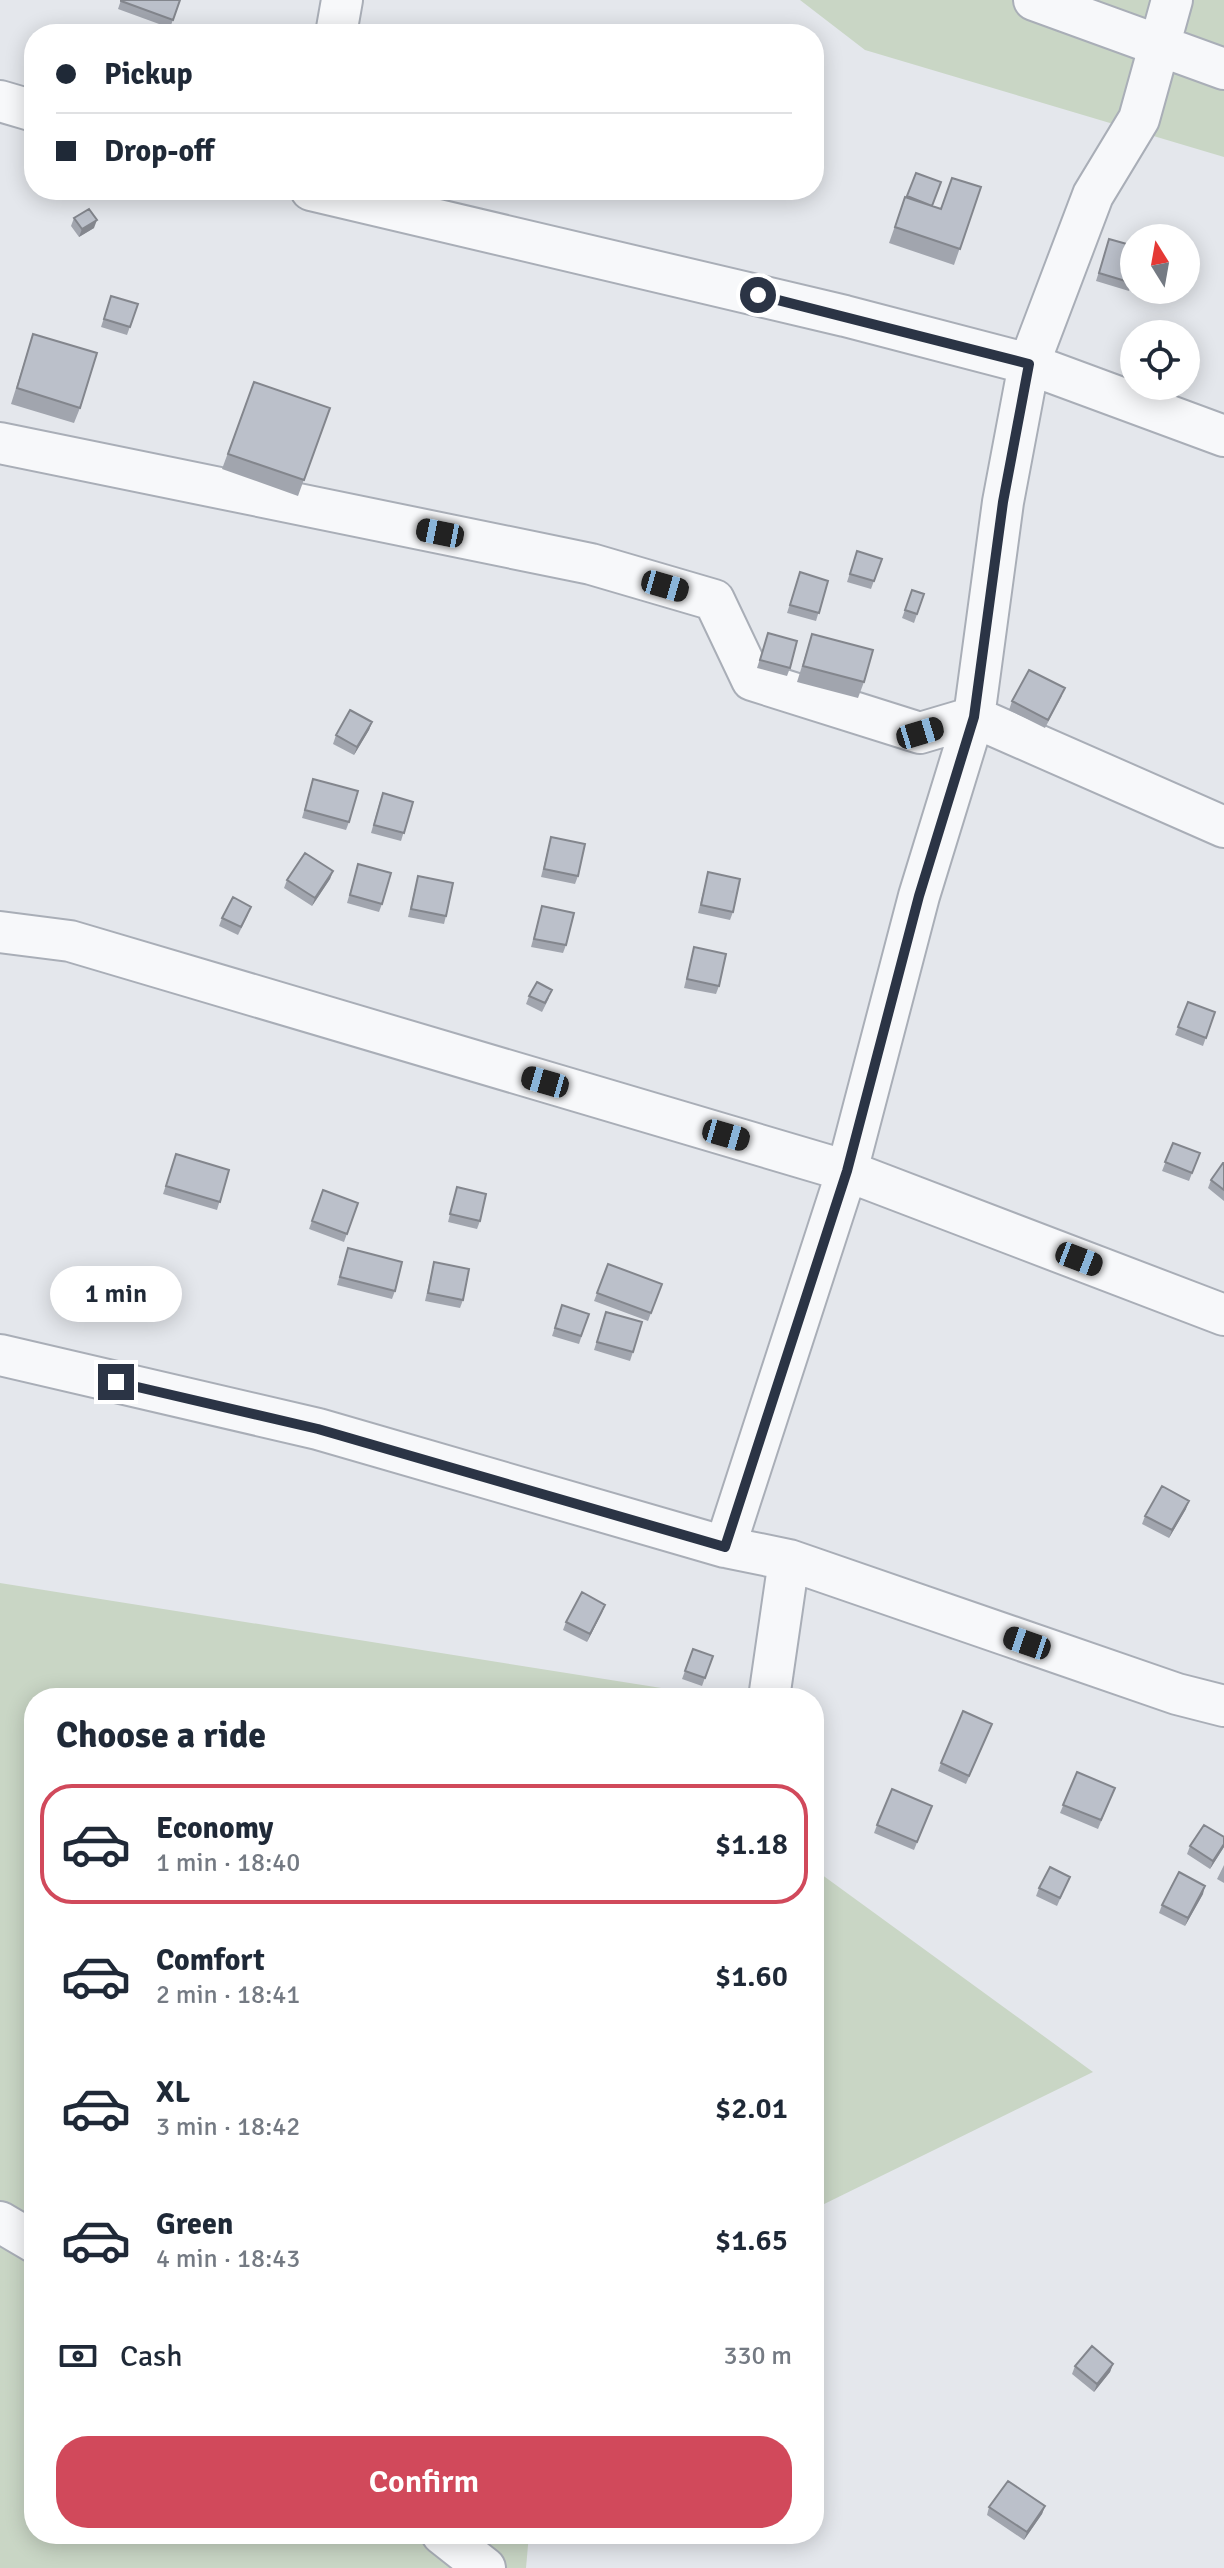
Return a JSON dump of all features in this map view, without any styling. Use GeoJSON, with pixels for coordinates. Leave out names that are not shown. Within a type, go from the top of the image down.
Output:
{"type":"FeatureCollection","features":[{"type":"Feature","properties":{"kind":"street"},"geometry":{"type":"LineString","coordinates":[[338,24],[342,0]]}},
{"type":"Feature","properties":{"kind":"street"},"geometry":{"type":"LineString","coordinates":[[1034,0],[1224,69]]}},
{"type":"Feature","properties":{"kind":"street"},"geometry":{"type":"LineString","coordinates":[[725,1547],[847,1171],[919,896],[974,717],[1003,502],[1029,364],[1093,195],[1139,119],[1172,0]]}},
{"type":"Feature","properties":{"kind":"street"},"geometry":{"type":"LineString","coordinates":[[0,101],[24,108]]}},
{"type":"Feature","properties":{"kind":"street"},"geometry":{"type":"LineString","coordinates":[[353,200],[845,316],[1029,364],[1224,436]]}},
{"type":"Feature","properties":{"kind":"street"},"geometry":{"type":"LineString","coordinates":[[0,443],[591,564],[714,600],[752,680],[920,733],[974,717],[1224,827]]}},
{"type":"Feature","properties":{"kind":"street"},"geometry":{"type":"LineString","coordinates":[[0,932],[70,941],[847,1171],[1224,1315]]}},
{"type":"Feature","properties":{"kind":"street"},"geometry":{"type":"LineString","coordinates":[[0,1355],[318,1429],[725,1547],[789,1560],[1177,1694],[1224,1706]]}},
{"type":"Feature","properties":{"kind":"street"},"geometry":{"type":"LineString","coordinates":[[770,1688],[789,1560]]}},
{"type":"Feature","properties":{"kind":"street"},"geometry":{"type":"LineString","coordinates":[[0,2222],[24,2236]]}},
{"type":"Feature","properties":{"kind":"street"},"geometry":{"type":"LineString","coordinates":[[455,2544],[485,2568]]}},
{"type":"Feature","properties":{"kind":"green space"},"geometry":{"type":"Polygon","coordinates":[[[800,0],[1224,0],[1224,157],[865,50],[800,0]]]}},
{"type":"Feature","properties":{"kind":"green space"},"geometry":{"type":"Polygon","coordinates":[[[0,1583],[661,1688],[24,1688],[24,2544],[528,2544],[526,2568],[0,2568],[0,1583]]]}},
{"type":"Feature","properties":{"kind":"green space"},"geometry":{"type":"Polygon","coordinates":[[[824,1876],[1093,2072],[824,2204],[824,1876]]]}},
{"type":"Feature","properties":{"kind":"building"},"geometry":{"type":"Polygon","coordinates":[[[121,0],[180,0],[173,20],[121,0]]]}},
{"type":"Feature","properties":{"kind":"building"},"geometry":{"type":"Polygon","coordinates":[[[916,173],[941,182],[932,206],[907,196],[916,173]]]}},
{"type":"Feature","properties":{"kind":"building"},"geometry":{"type":"Polygon","coordinates":[[[952,178],[981,187],[960,249],[895,227],[905,197],[941,209],[952,178]]]}},
{"type":"Feature","properties":{"kind":"building"},"geometry":{"type":"Polygon","coordinates":[[[89,209],[97,220],[82,229],[74,218],[89,209]]]}},
{"type":"Feature","properties":{"kind":"building"},"geometry":{"type":"Polygon","coordinates":[[[1109,239],[1120,242],[1120,279],[1099,273],[1109,239]]]}},
{"type":"Feature","properties":{"kind":"building"},"geometry":{"type":"Polygon","coordinates":[[[111,296],[138,304],[130,327],[104,319],[111,296]]]}},
{"type":"Feature","properties":{"kind":"building"},"geometry":{"type":"Polygon","coordinates":[[[33,334],[97,353],[80,408],[17,388],[33,334]]]}},
{"type":"Feature","properties":{"kind":"building"},"geometry":{"type":"Polygon","coordinates":[[[254,382],[330,408],[304,480],[228,454],[254,382]]]}},
{"type":"Feature","properties":{"kind":"building"},"geometry":{"type":"Polygon","coordinates":[[[857,551],[882,559],[874,581],[850,574],[857,551]]]}},
{"type":"Feature","properties":{"kind":"building"},"geometry":{"type":"Polygon","coordinates":[[[800,572],[828,581],[819,613],[790,605],[800,572]]]}},
{"type":"Feature","properties":{"kind":"building"},"geometry":{"type":"Polygon","coordinates":[[[912,590],[924,594],[917,614],[905,610],[912,590]]]}},
{"type":"Feature","properties":{"kind":"building"},"geometry":{"type":"Polygon","coordinates":[[[768,633],[797,641],[790,668],[760,660],[768,633]]]}},
{"type":"Feature","properties":{"kind":"building"},"geometry":{"type":"Polygon","coordinates":[[[812,634],[873,650],[864,682],[803,666],[812,634]]]}},
{"type":"Feature","properties":{"kind":"building"},"geometry":{"type":"Polygon","coordinates":[[[1029,670],[1065,688],[1048,720],[1012,701],[1029,670]]]}},
{"type":"Feature","properties":{"kind":"building"},"geometry":{"type":"Polygon","coordinates":[[[350,710],[372,722],[357,747],[336,735],[350,710]]]}},
{"type":"Feature","properties":{"kind":"building"},"geometry":{"type":"Polygon","coordinates":[[[313,779],[358,791],[349,822],[305,810],[313,779]]]}},
{"type":"Feature","properties":{"kind":"building"},"geometry":{"type":"Polygon","coordinates":[[[383,793],[413,802],[404,833],[374,825],[383,793]]]}},
{"type":"Feature","properties":{"kind":"building"},"geometry":{"type":"Polygon","coordinates":[[[551,837],[585,844],[578,876],[544,869],[551,837]]]}},
{"type":"Feature","properties":{"kind":"building"},"geometry":{"type":"Polygon","coordinates":[[[305,853],[333,871],[315,898],[287,880],[305,853]]]}},
{"type":"Feature","properties":{"kind":"building"},"geometry":{"type":"Polygon","coordinates":[[[358,864],[391,873],[382,904],[350,895],[358,864]]]}},
{"type":"Feature","properties":{"kind":"building"},"geometry":{"type":"Polygon","coordinates":[[[708,872],[740,879],[733,912],[701,905],[708,872]]]}},
{"type":"Feature","properties":{"kind":"building"},"geometry":{"type":"Polygon","coordinates":[[[418,876],[453,883],[446,916],[411,909],[418,876]]]}},
{"type":"Feature","properties":{"kind":"building"},"geometry":{"type":"Polygon","coordinates":[[[233,897],[251,907],[241,927],[222,918],[233,897]]]}},
{"type":"Feature","properties":{"kind":"building"},"geometry":{"type":"Polygon","coordinates":[[[542,906],[574,913],[566,945],[534,939],[542,906]]]}},
{"type":"Feature","properties":{"kind":"building"},"geometry":{"type":"Polygon","coordinates":[[[694,947],[726,954],[719,986],[687,979],[694,947]]]}},
{"type":"Feature","properties":{"kind":"building"},"geometry":{"type":"Polygon","coordinates":[[[537,982],[552,990],[545,1003],[529,996],[537,982]]]}},
{"type":"Feature","properties":{"kind":"building"},"geometry":{"type":"Polygon","coordinates":[[[1188,1002],[1215,1012],[1206,1038],[1178,1027],[1188,1002]]]}},
{"type":"Feature","properties":{"kind":"building"},"geometry":{"type":"Polygon","coordinates":[[[1173,1143],[1200,1153],[1192,1173],[1165,1162],[1173,1143]]]}},
{"type":"Feature","properties":{"kind":"building"},"geometry":{"type":"Polygon","coordinates":[[[176,1154],[229,1170],[220,1202],[166,1186],[176,1154]]]}},
{"type":"Feature","properties":{"kind":"building"},"geometry":{"type":"Polygon","coordinates":[[[1224,1163],[1224,1190],[1211,1180],[1224,1163]]]}},
{"type":"Feature","properties":{"kind":"building"},"geometry":{"type":"Polygon","coordinates":[[[457,1187],[486,1194],[480,1221],[450,1214],[457,1187]]]}},
{"type":"Feature","properties":{"kind":"building"},"geometry":{"type":"Polygon","coordinates":[[[323,1190],[358,1203],[347,1234],[312,1221],[323,1190]]]}},
{"type":"Feature","properties":{"kind":"building"},"geometry":{"type":"Polygon","coordinates":[[[348,1248],[402,1262],[395,1291],[340,1277],[348,1248]]]}},
{"type":"Feature","properties":{"kind":"building"},"geometry":{"type":"Polygon","coordinates":[[[434,1262],[469,1269],[463,1300],[428,1293],[434,1262]]]}},
{"type":"Feature","properties":{"kind":"building"},"geometry":{"type":"Polygon","coordinates":[[[608,1264],[662,1284],[651,1313],[597,1293],[608,1264]]]}},
{"type":"Feature","properties":{"kind":"building"},"geometry":{"type":"Polygon","coordinates":[[[562,1305],[589,1314],[581,1336],[555,1328],[562,1305]]]}},
{"type":"Feature","properties":{"kind":"building"},"geometry":{"type":"Polygon","coordinates":[[[606,1312],[642,1322],[633,1352],[597,1342],[606,1312]]]}},
{"type":"Feature","properties":{"kind":"building"},"geometry":{"type":"Polygon","coordinates":[[[1162,1486],[1189,1501],[1172,1530],[1145,1516],[1162,1486]]]}},
{"type":"Feature","properties":{"kind":"building"},"geometry":{"type":"Polygon","coordinates":[[[582,1592],[605,1605],[590,1634],[566,1622],[582,1592]]]}},
{"type":"Feature","properties":{"kind":"building"},"geometry":{"type":"Polygon","coordinates":[[[693,1649],[713,1656],[705,1678],[685,1671],[693,1649]]]}},
{"type":"Feature","properties":{"kind":"building"},"geometry":{"type":"Polygon","coordinates":[[[963,1711],[992,1724],[969,1776],[941,1763],[963,1711]]]}},
{"type":"Feature","properties":{"kind":"building"},"geometry":{"type":"Polygon","coordinates":[[[1077,1772],[1115,1788],[1101,1820],[1063,1805],[1077,1772]]]}},
{"type":"Feature","properties":{"kind":"building"},"geometry":{"type":"Polygon","coordinates":[[[892,1789],[932,1806],[917,1842],[877,1825],[892,1789]]]}},
{"type":"Feature","properties":{"kind":"building"},"geometry":{"type":"Polygon","coordinates":[[[1204,1825],[1224,1837],[1224,1844],[1213,1861],[1190,1846],[1204,1825]]]}},
{"type":"Feature","properties":{"kind":"building"},"geometry":{"type":"Polygon","coordinates":[[[1050,1867],[1070,1877],[1060,1898],[1039,1888],[1050,1867]]]}},
{"type":"Feature","properties":{"kind":"building"},"geometry":{"type":"Polygon","coordinates":[[[1179,1872],[1205,1886],[1188,1918],[1162,1905],[1179,1872]]]}},
{"type":"Feature","properties":{"kind":"building"},"geometry":{"type":"Polygon","coordinates":[[[1092,2346],[1113,2364],[1097,2384],[1075,2366],[1092,2346]]]}},
{"type":"Feature","properties":{"kind":"building"},"geometry":{"type":"Polygon","coordinates":[[[1008,2481],[1045,2506],[1027,2532],[989,2507],[1008,2481]]]}},
{"type":"Feature","properties":{"kind":"route"},"geometry":{"type":"LineString","coordinates":[[116,1382],[318,1429],[725,1547],[847,1171],[919,896],[974,717],[1003,502],[1029,364],[758,295]]}}]}
